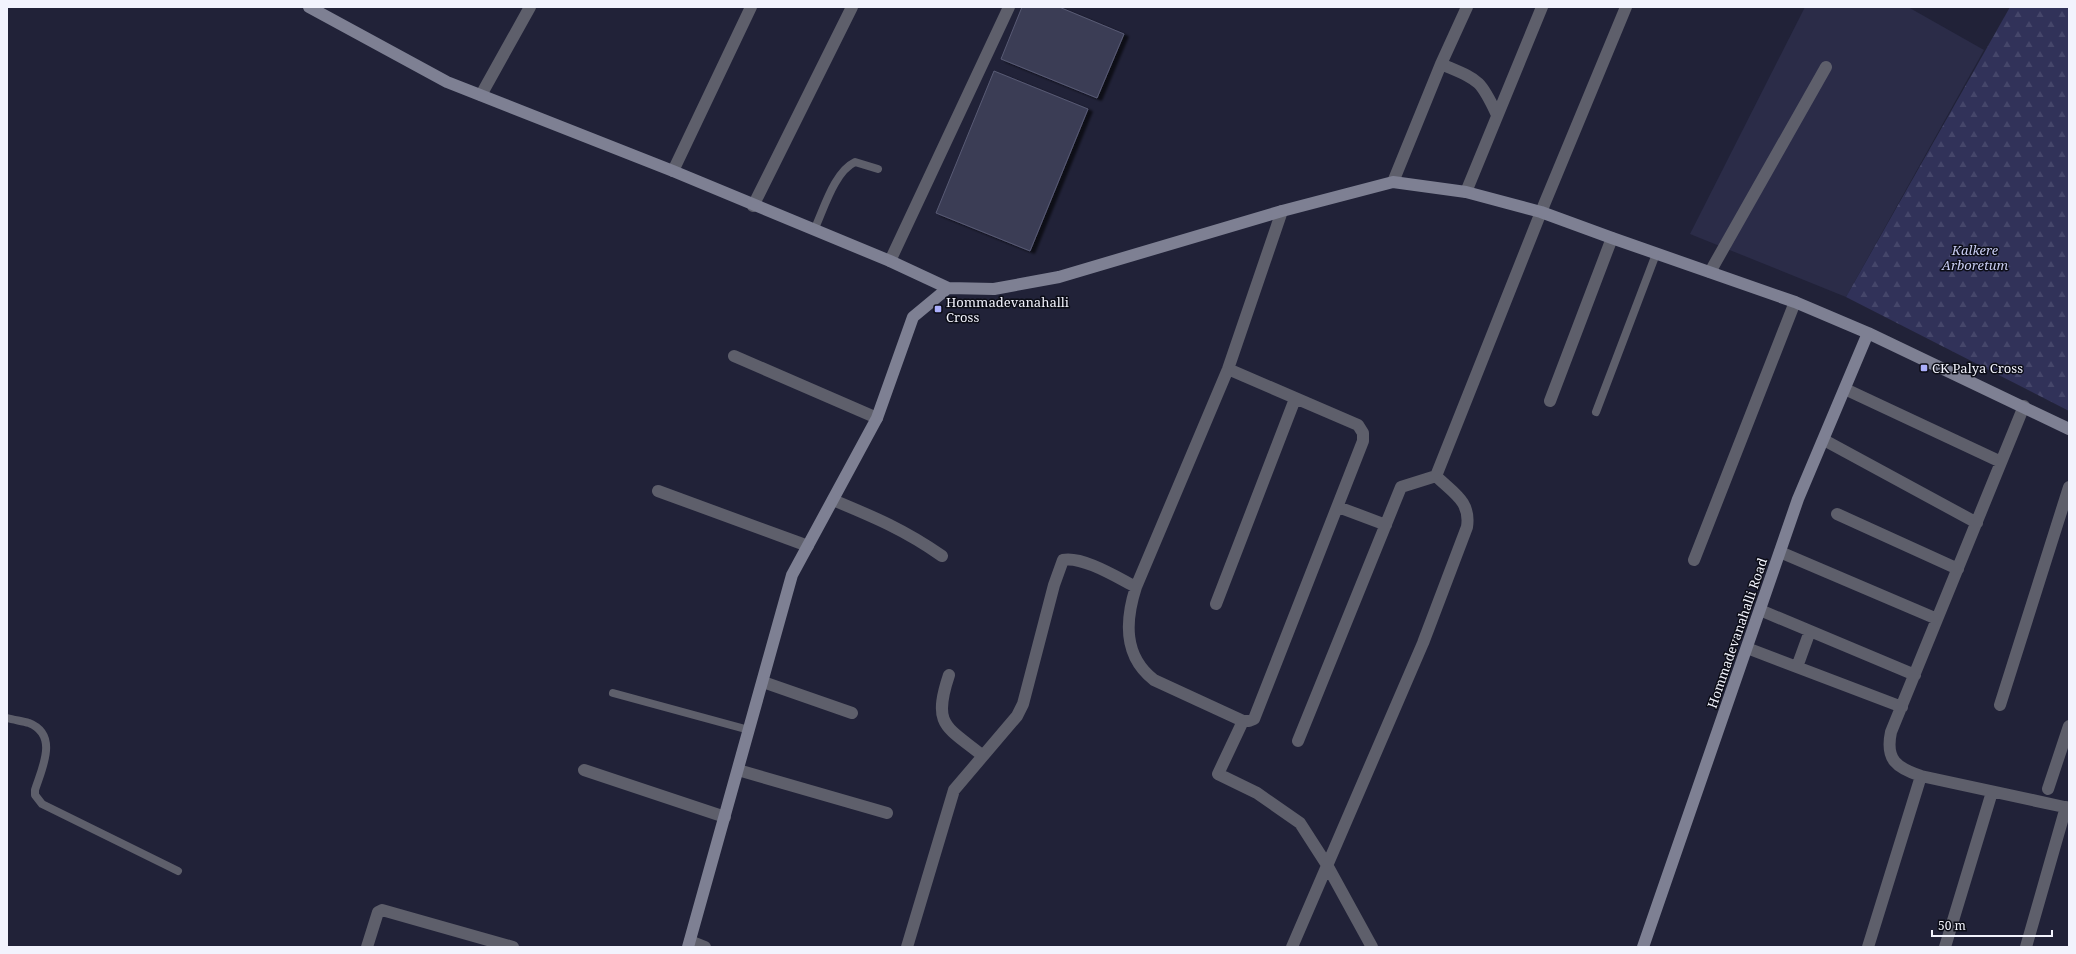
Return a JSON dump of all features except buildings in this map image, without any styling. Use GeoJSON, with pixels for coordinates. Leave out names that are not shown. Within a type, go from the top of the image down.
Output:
{"type":"FeatureCollection","features":[{"type":"Feature","properties":{"kind":"main road"},"geometry":{"type":"LineString","coordinates":[[310,7],[447,82],[673,171],[753,206],[890,261],[948,288],[994,289],[1059,277],[1282,211],[1393,182],[1466,192],[1541,212],[1795,302],[1868,333],[2024,406],[2069,429]]}},
{"type":"Feature","properties":{"kind":"main road"},"geometry":{"type":"LineString","coordinates":[[689,944],[792,575],[876,418],[913,318],[948,288]]}},
{"type":"Feature","properties":{"kind":"main road","name":"Hommadevanahalli Road"},"geometry":{"type":"LineString","coordinates":[[1644,947],[1798,499],[1868,333]]}},
{"type":"Feature","properties":{"kind":"street"},"geometry":{"type":"LineString","coordinates":[[480,95],[530,7]]}},
{"type":"Feature","properties":{"kind":"street"},"geometry":{"type":"LineString","coordinates":[[673,171],[750,7]]}},
{"type":"Feature","properties":{"kind":"street"},"geometry":{"type":"LineString","coordinates":[[753,206],[852,7]]}},
{"type":"Feature","properties":{"kind":"street"},"geometry":{"type":"LineString","coordinates":[[890,261],[1010,7]]}},
{"type":"Feature","properties":{"kind":"street"},"geometry":{"type":"LineString","coordinates":[[1393,182],[1441,64],[1467,7]]}},
{"type":"Feature","properties":{"kind":"street"},"geometry":{"type":"LineString","coordinates":[[1466,192],[1496,115],[1542,7]]}},
{"type":"Feature","properties":{"kind":"street"},"geometry":{"type":"LineString","coordinates":[[1436,476],[1541,212],[1626,7]]}},
{"type":"Feature","properties":{"kind":"street"},"geometry":{"type":"LineString","coordinates":[[1441,64],[1473,78],[1481,84],[1496,115]]}},
{"type":"Feature","properties":{"kind":"street"},"geometry":{"type":"LineString","coordinates":[[1710,272],[1826,67]]}},
{"type":"Feature","properties":{"kind":"street"},"geometry":{"type":"LineString","coordinates":[[1228,369],[1358,425],[1363,433],[1363,441],[1338,507],[1254,719],[1249,721],[1243,721],[1154,680],[1143,672],[1137,663],[1130,641],[1131,605],[1136,587],[1228,369],[1282,211]]}},
{"type":"Feature","properties":{"kind":"street"},"geometry":{"type":"LineString","coordinates":[[1550,401],[1612,238]]}},
{"type":"Feature","properties":{"kind":"street"},"geometry":{"type":"LineString","coordinates":[[1694,560],[1795,302]]}},
{"type":"Feature","properties":{"kind":"street"},"geometry":{"type":"LineString","coordinates":[[734,356],[876,418]]}},
{"type":"Feature","properties":{"kind":"street"},"geometry":{"type":"LineString","coordinates":[[1845,389],[2001,462]]}},
{"type":"Feature","properties":{"kind":"street"},"geometry":{"type":"LineString","coordinates":[[1216,604],[1296,399]]}},
{"type":"Feature","properties":{"kind":"street"},"geometry":{"type":"LineString","coordinates":[[2024,406],[1914,675],[1892,732],[1889,750],[1893,760],[1900,767],[1921,776],[2067,807],[2026,947]]}},
{"type":"Feature","properties":{"kind":"street"},"geometry":{"type":"LineString","coordinates":[[1824,440],[1977,523]]}},
{"type":"Feature","properties":{"kind":"street"},"geometry":{"type":"LineString","coordinates":[[1298,741],[1401,487],[1436,476]]}},
{"type":"Feature","properties":{"kind":"street"},"geometry":{"type":"LineString","coordinates":[[1292,947],[1423,643],[1467,527],[1469,516],[1466,505],[1436,476]]}},
{"type":"Feature","properties":{"kind":"street"},"geometry":{"type":"LineString","coordinates":[[2000,706],[2069,487]]}},
{"type":"Feature","properties":{"kind":"street"},"geometry":{"type":"LineString","coordinates":[[658,492],[808,546]]}},
{"type":"Feature","properties":{"kind":"street"},"geometry":{"type":"LineString","coordinates":[[833,500],[891,524],[913,536],[942,556]]}},
{"type":"Feature","properties":{"kind":"street"},"geometry":{"type":"LineString","coordinates":[[1338,507],[1386,525]]}},
{"type":"Feature","properties":{"kind":"street"},"geometry":{"type":"LineString","coordinates":[[1837,514],[1958,569]]}},
{"type":"Feature","properties":{"kind":"street"},"geometry":{"type":"LineString","coordinates":[[1780,552],[1937,620]]}},
{"type":"Feature","properties":{"kind":"street"},"geometry":{"type":"LineString","coordinates":[[907,947],[954,790],[1017,716],[1023,704],[1054,585],[1063,560],[1072,558],[1084,562],[1136,587]]}},
{"type":"Feature","properties":{"kind":"street"},"geometry":{"type":"LineString","coordinates":[[1760,610],[1914,675]]}},
{"type":"Feature","properties":{"kind":"street"},"geometry":{"type":"LineString","coordinates":[[1798,667],[1810,631]]}},
{"type":"Feature","properties":{"kind":"street"},"geometry":{"type":"LineString","coordinates":[[1747,648],[1902,707]]}},
{"type":"Feature","properties":{"kind":"street"},"geometry":{"type":"LineString","coordinates":[[948,675],[941,715],[949,728],[983,756]]}},
{"type":"Feature","properties":{"kind":"street"},"geometry":{"type":"LineString","coordinates":[[763,682],[852,713]]}},
{"type":"Feature","properties":{"kind":"street"},"geometry":{"type":"LineString","coordinates":[[1243,721],[1218,774],[1257,793],[1300,823],[1327,865],[1372,947]]}},
{"type":"Feature","properties":{"kind":"street"},"geometry":{"type":"LineString","coordinates":[[2048,789],[2069,726]]}},
{"type":"Feature","properties":{"kind":"street"},"geometry":{"type":"LineString","coordinates":[[584,770],[725,817]]}},
{"type":"Feature","properties":{"kind":"street"},"geometry":{"type":"LineString","coordinates":[[738,770],[887,813]]}},
{"type":"Feature","properties":{"kind":"street"},"geometry":{"type":"LineString","coordinates":[[1868,947],[1921,776]]}},
{"type":"Feature","properties":{"kind":"street"},"geometry":{"type":"LineString","coordinates":[[1945,947],[1992,792]]}},
{"type":"Feature","properties":{"kind":"street"},"geometry":{"type":"LineString","coordinates":[[367,947],[378,912],[382,910],[513,947]]}},
{"type":"Feature","properties":{"kind":"street"},"geometry":{"type":"LineString","coordinates":[[689,944],[705,947]]}},
{"type":"Feature","properties":{"kind":"lane"},"geometry":{"type":"LineString","coordinates":[[814,230],[836,181],[846,166],[855,162],[878,169]]}},
{"type":"Feature","properties":{"kind":"lane"},"geometry":{"type":"LineString","coordinates":[[1596,412],[1656,254]]}},
{"type":"Feature","properties":{"kind":"lane"},"geometry":{"type":"LineString","coordinates":[[613,693],[749,730]]}},
{"type":"Feature","properties":{"kind":"lane"},"geometry":{"type":"LineString","coordinates":[[7,718],[29,723],[37,728],[43,735],[47,745],[47,752],[35,790],[35,795],[42,804],[178,871]]}},
{"type":"Feature","properties":{"kind":"shaded area"},"geometry":{"type":"Polygon","coordinates":[[[1805,7],[1908,7],[1984,50],[1846,297],[1690,234],[1805,7]]]}},
{"type":"Feature","properties":{"kind":"green space","name":"Kalkere Arboretum"},"geometry":{"type":"Polygon","coordinates":[[[2010,7],[2069,7],[2069,411],[1846,297],[2010,7]]]}},
{"type":"Feature","properties":{"kind":"place","name":"Hommadevanahalli Cross"},"geometry":{"type":"Point","coordinates":[938,309]}},
{"type":"Feature","properties":{"kind":"place","name":"CK Palya Cross"},"geometry":{"type":"Point","coordinates":[1924,368]}}]}
